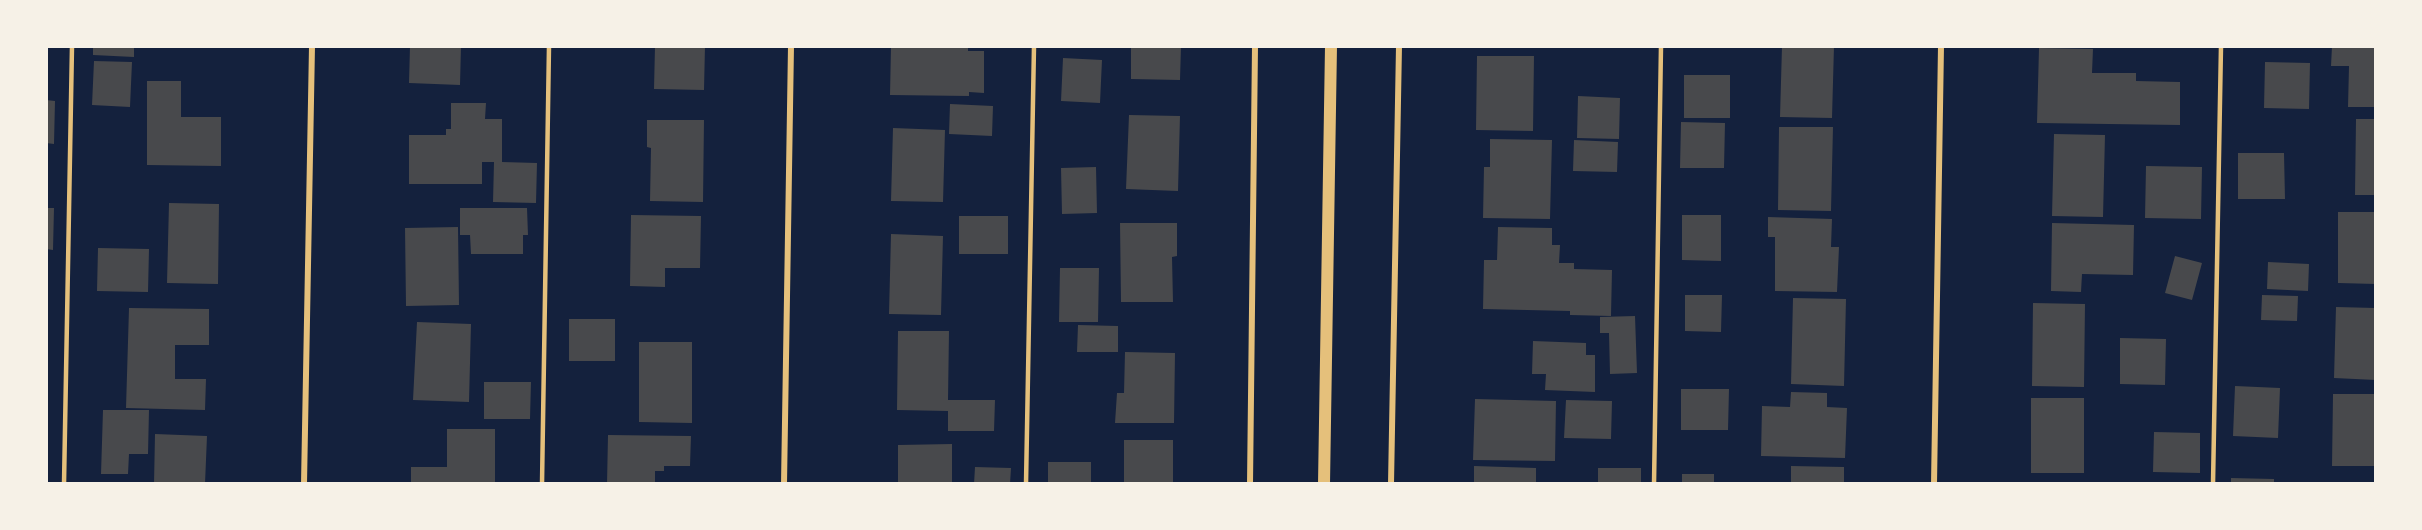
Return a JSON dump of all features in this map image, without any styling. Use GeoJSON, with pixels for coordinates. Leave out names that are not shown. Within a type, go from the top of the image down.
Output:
{"type":"FeatureCollection","features":[{"type":"Feature","properties":{"kind":"main road"},"geometry":{"type":"LineString","coordinates":[[1324,483],[1331,46]]}},
{"type":"Feature","properties":{"kind":"street"},"geometry":{"type":"LineString","coordinates":[[304,483],[312,46]]}},
{"type":"Feature","properties":{"kind":"street"},"geometry":{"type":"LineString","coordinates":[[784,483],[791,46]]}},
{"type":"Feature","properties":{"kind":"street"},"geometry":{"type":"LineString","coordinates":[[1250,483],[1256,46]]}},
{"type":"Feature","properties":{"kind":"street"},"geometry":{"type":"LineString","coordinates":[[1391,483],[1399,46]]}},
{"type":"Feature","properties":{"kind":"street"},"geometry":{"type":"LineString","coordinates":[[1934,483],[1941,46]]}},
{"type":"Feature","properties":{"kind":"lane"},"geometry":{"type":"LineString","coordinates":[[64,483],[72,46]]}},
{"type":"Feature","properties":{"kind":"lane"},"geometry":{"type":"LineString","coordinates":[[542,483],[549,46]]}},
{"type":"Feature","properties":{"kind":"lane"},"geometry":{"type":"LineString","coordinates":[[1026,483],[1034,46]]}},
{"type":"Feature","properties":{"kind":"lane"},"geometry":{"type":"LineString","coordinates":[[1654,483],[1661,46]]}},
{"type":"Feature","properties":{"kind":"lane"},"geometry":{"type":"LineString","coordinates":[[2213,483],[2221,46]]}},
{"type":"Feature","properties":{"kind":"building"},"geometry":{"type":"Polygon","coordinates":[[[93,46],[134,46],[134,57],[93,55],[93,46]]]}},
{"type":"Feature","properties":{"kind":"building"},"geometry":{"type":"Polygon","coordinates":[[[410,46],[461,46],[460,85],[409,83],[410,46]]]}},
{"type":"Feature","properties":{"kind":"building"},"geometry":{"type":"Polygon","coordinates":[[[655,46],[705,46],[704,90],[654,89],[655,46]]]}},
{"type":"Feature","properties":{"kind":"building"},"geometry":{"type":"Polygon","coordinates":[[[891,46],[968,46],[968,51],[984,51],[984,93],[969,92],[969,96],[890,95],[891,46]]]}},
{"type":"Feature","properties":{"kind":"building"},"geometry":{"type":"Polygon","coordinates":[[[1131,46],[1181,46],[1180,80],[1131,79],[1131,46]]]}},
{"type":"Feature","properties":{"kind":"building"},"geometry":{"type":"Polygon","coordinates":[[[1782,46],[1834,46],[1832,118],[1780,117],[1782,46]]]}},
{"type":"Feature","properties":{"kind":"building"},"geometry":{"type":"Polygon","coordinates":[[[2332,46],[2376,46],[2376,107],[2348,107],[2349,66],[2331,66],[2332,46]]]}},
{"type":"Feature","properties":{"kind":"building"},"geometry":{"type":"Polygon","coordinates":[[[2039,48],[2093,49],[2092,73],[2136,73],[2136,81],[2180,82],[2180,125],[2037,123],[2039,48]]]}},
{"type":"Feature","properties":{"kind":"building"},"geometry":{"type":"Polygon","coordinates":[[[1477,56],[1534,56],[1533,131],[1476,130],[1477,56]]]}},
{"type":"Feature","properties":{"kind":"building"},"geometry":{"type":"Polygon","coordinates":[[[1063,58],[1102,60],[1100,103],[1061,101],[1063,58]]]}},
{"type":"Feature","properties":{"kind":"building"},"geometry":{"type":"Polygon","coordinates":[[[94,61],[132,62],[130,107],[92,105],[94,61]]]}},
{"type":"Feature","properties":{"kind":"building"},"geometry":{"type":"Polygon","coordinates":[[[2265,62],[2310,63],[2309,109],[2264,108],[2265,62]]]}},
{"type":"Feature","properties":{"kind":"building"},"geometry":{"type":"Polygon","coordinates":[[[1684,75],[1730,75],[1730,118],[1684,118],[1684,75]]]}},
{"type":"Feature","properties":{"kind":"building"},"geometry":{"type":"Polygon","coordinates":[[[147,81],[181,81],[181,117],[221,117],[221,166],[147,165],[147,81]]]}},
{"type":"Feature","properties":{"kind":"building"},"geometry":{"type":"Polygon","coordinates":[[[1578,96],[1620,98],[1619,139],[1577,138],[1578,96]]]}},
{"type":"Feature","properties":{"kind":"building"},"geometry":{"type":"Polygon","coordinates":[[[46,100],[55,101],[54,144],[46,143],[46,100]]]}},
{"type":"Feature","properties":{"kind":"building"},"geometry":{"type":"Polygon","coordinates":[[[451,103],[486,103],[485,119],[502,119],[502,162],[537,163],[536,203],[493,202],[494,162],[482,162],[482,184],[409,184],[409,135],[446,135],[446,129],[451,129],[451,103]]]}},
{"type":"Feature","properties":{"kind":"building"},"geometry":{"type":"Polygon","coordinates":[[[950,104],[993,106],[992,136],[949,134],[950,104]]]}},
{"type":"Feature","properties":{"kind":"building"},"geometry":{"type":"Polygon","coordinates":[[[1129,115],[1180,116],[1178,191],[1126,189],[1129,115]]]}},
{"type":"Feature","properties":{"kind":"building"},"geometry":{"type":"Polygon","coordinates":[[[2356,119],[2376,119],[2376,195],[2355,195],[2356,119]]]}},
{"type":"Feature","properties":{"kind":"building"},"geometry":{"type":"Polygon","coordinates":[[[647,120],[704,120],[703,202],[650,201],[651,148],[647,147],[647,120]]]}},
{"type":"Feature","properties":{"kind":"building"},"geometry":{"type":"Polygon","coordinates":[[[1681,122],[1725,123],[1724,168],[1680,168],[1681,122]]]}},
{"type":"Feature","properties":{"kind":"building"},"geometry":{"type":"Polygon","coordinates":[[[1779,127],[1833,127],[1831,211],[1778,210],[1779,127]]]}},
{"type":"Feature","properties":{"kind":"building"},"geometry":{"type":"Polygon","coordinates":[[[893,128],[945,130],[943,202],[891,201],[893,128]]]}},
{"type":"Feature","properties":{"kind":"building"},"geometry":{"type":"Polygon","coordinates":[[[2054,134],[2105,135],[2103,217],[2052,216],[2054,134]]]}},
{"type":"Feature","properties":{"kind":"building"},"geometry":{"type":"Polygon","coordinates":[[[1490,139],[1552,140],[1550,219],[1483,218],[1484,167],[1490,167],[1490,139]]]}},
{"type":"Feature","properties":{"kind":"building"},"geometry":{"type":"Polygon","coordinates":[[[1574,140],[1618,142],[1617,172],[1573,171],[1574,140]]]}},
{"type":"Feature","properties":{"kind":"building"},"geometry":{"type":"Polygon","coordinates":[[[2238,153],[2284,153],[2285,199],[2238,199],[2238,153]]]}},
{"type":"Feature","properties":{"kind":"building"},"geometry":{"type":"Polygon","coordinates":[[[2146,166],[2202,167],[2201,219],[2145,218],[2146,166]]]}},
{"type":"Feature","properties":{"kind":"building"},"geometry":{"type":"Polygon","coordinates":[[[1096,167],[1097,213],[1062,214],[1061,168],[1096,167]]]}},
{"type":"Feature","properties":{"kind":"building"},"geometry":{"type":"Polygon","coordinates":[[[169,203],[219,204],[218,284],[167,283],[169,203]]]}},
{"type":"Feature","properties":{"kind":"building"},"geometry":{"type":"Polygon","coordinates":[[[46,208],[54,208],[53,250],[46,249],[46,208]]]}},
{"type":"Feature","properties":{"kind":"building"},"geometry":{"type":"Polygon","coordinates":[[[460,208],[527,208],[528,235],[523,235],[523,254],[471,254],[470,235],[460,235],[460,208]]]}},
{"type":"Feature","properties":{"kind":"building"},"geometry":{"type":"Polygon","coordinates":[[[2338,212],[2376,212],[2376,284],[2338,283],[2338,212]]]}},
{"type":"Feature","properties":{"kind":"building"},"geometry":{"type":"Polygon","coordinates":[[[631,215],[701,216],[700,268],[665,268],[665,287],[630,286],[631,215]]]}},
{"type":"Feature","properties":{"kind":"building"},"geometry":{"type":"Polygon","coordinates":[[[1682,215],[1721,215],[1721,261],[1682,260],[1682,215]]]}},
{"type":"Feature","properties":{"kind":"building"},"geometry":{"type":"Polygon","coordinates":[[[959,216],[1008,216],[1008,254],[959,254],[959,216]]]}},
{"type":"Feature","properties":{"kind":"building"},"geometry":{"type":"Polygon","coordinates":[[[1768,217],[1832,219],[1831,247],[1839,247],[1837,292],[1775,291],[1775,237],[1768,237],[1768,217]]]}},
{"type":"Feature","properties":{"kind":"building"},"geometry":{"type":"Polygon","coordinates":[[[1120,223],[1177,223],[1177,256],[1172,257],[1173,302],[1121,302],[1120,223]]]}},
{"type":"Feature","properties":{"kind":"building"},"geometry":{"type":"Polygon","coordinates":[[[2052,223],[2134,225],[2133,275],[2082,274],[2081,292],[2051,291],[2052,223]]]}},
{"type":"Feature","properties":{"kind":"building"},"geometry":{"type":"Polygon","coordinates":[[[458,227],[459,305],[406,306],[405,228],[458,227]]]}},
{"type":"Feature","properties":{"kind":"building"},"geometry":{"type":"Polygon","coordinates":[[[1498,227],[1552,228],[1552,245],[1560,245],[1559,263],[1574,263],[1574,269],[1612,270],[1611,316],[1570,315],[1570,311],[1483,309],[1484,260],[1497,260],[1498,227]]]}},
{"type":"Feature","properties":{"kind":"building"},"geometry":{"type":"Polygon","coordinates":[[[891,234],[943,236],[941,315],[889,314],[891,234]]]}},
{"type":"Feature","properties":{"kind":"building"},"geometry":{"type":"Polygon","coordinates":[[[98,248],[149,249],[148,292],[97,291],[98,248]]]}},
{"type":"Feature","properties":{"kind":"building"},"geometry":{"type":"Polygon","coordinates":[[[2175,256],[2202,263],[2192,300],[2165,293],[2175,256]]]}},
{"type":"Feature","properties":{"kind":"building"},"geometry":{"type":"Polygon","coordinates":[[[2268,262],[2309,264],[2308,291],[2267,289],[2268,262]]]}},
{"type":"Feature","properties":{"kind":"building"},"geometry":{"type":"Polygon","coordinates":[[[1060,268],[1099,268],[1098,322],[1059,322],[1060,268]]]}},
{"type":"Feature","properties":{"kind":"building"},"geometry":{"type":"Polygon","coordinates":[[[1685,295],[1722,295],[1721,332],[1685,331],[1685,295]]]}},
{"type":"Feature","properties":{"kind":"building"},"geometry":{"type":"Polygon","coordinates":[[[2262,295],[2298,296],[2297,321],[2261,320],[2262,295]]]}},
{"type":"Feature","properties":{"kind":"building"},"geometry":{"type":"Polygon","coordinates":[[[1793,298],[1846,299],[1844,386],[1791,384],[1793,298]]]}},
{"type":"Feature","properties":{"kind":"building"},"geometry":{"type":"Polygon","coordinates":[[[2033,303],[2085,304],[2084,387],[2032,386],[2033,303]]]}},
{"type":"Feature","properties":{"kind":"building"},"geometry":{"type":"Polygon","coordinates":[[[2336,307],[2376,308],[2376,380],[2334,378],[2336,307]]]}},
{"type":"Feature","properties":{"kind":"building"},"geometry":{"type":"Polygon","coordinates":[[[129,308],[209,309],[209,345],[175,345],[175,379],[206,379],[205,410],[126,408],[129,308]]]}},
{"type":"Feature","properties":{"kind":"building"},"geometry":{"type":"Polygon","coordinates":[[[1635,316],[1637,373],[1610,374],[1609,333],[1600,333],[1600,317],[1635,316]]]}},
{"type":"Feature","properties":{"kind":"building"},"geometry":{"type":"Polygon","coordinates":[[[569,319],[615,319],[615,361],[569,361],[569,319]]]}},
{"type":"Feature","properties":{"kind":"building"},"geometry":{"type":"Polygon","coordinates":[[[417,322],[471,324],[469,402],[413,400],[417,322]]]}},
{"type":"Feature","properties":{"kind":"building"},"geometry":{"type":"Polygon","coordinates":[[[1078,325],[1118,326],[1118,352],[1077,352],[1078,325]]]}},
{"type":"Feature","properties":{"kind":"building"},"geometry":{"type":"Polygon","coordinates":[[[898,331],[949,331],[948,400],[995,400],[994,431],[948,431],[948,411],[897,410],[898,331]]]}},
{"type":"Feature","properties":{"kind":"building"},"geometry":{"type":"Polygon","coordinates":[[[2120,338],[2166,339],[2165,385],[2120,384],[2120,338]]]}},
{"type":"Feature","properties":{"kind":"building"},"geometry":{"type":"Polygon","coordinates":[[[1533,341],[1586,343],[1586,355],[1595,355],[1595,392],[1545,390],[1546,374],[1532,374],[1533,341]]]}},
{"type":"Feature","properties":{"kind":"building"},"geometry":{"type":"Polygon","coordinates":[[[639,342],[692,342],[692,423],[639,422],[639,342]]]}},
{"type":"Feature","properties":{"kind":"building"},"geometry":{"type":"Polygon","coordinates":[[[1125,352],[1175,353],[1174,423],[1115,423],[1117,393],[1124,393],[1125,352]]]}},
{"type":"Feature","properties":{"kind":"building"},"geometry":{"type":"Polygon","coordinates":[[[484,382],[531,382],[530,419],[484,419],[484,382]]]}},
{"type":"Feature","properties":{"kind":"building"},"geometry":{"type":"Polygon","coordinates":[[[2235,386],[2280,388],[2278,438],[2233,436],[2235,386]]]}},
{"type":"Feature","properties":{"kind":"building"},"geometry":{"type":"Polygon","coordinates":[[[1681,389],[1729,389],[1728,430],[1681,430],[1681,389]]]}},
{"type":"Feature","properties":{"kind":"building"},"geometry":{"type":"Polygon","coordinates":[[[1791,392],[1827,393],[1827,407],[1847,408],[1845,458],[1761,456],[1762,406],[1790,407],[1791,392]]]}},
{"type":"Feature","properties":{"kind":"building"},"geometry":{"type":"Polygon","coordinates":[[[2333,394],[2376,394],[2376,466],[2332,466],[2333,394]]]}},
{"type":"Feature","properties":{"kind":"building"},"geometry":{"type":"Polygon","coordinates":[[[2031,398],[2084,398],[2084,473],[2031,473],[2031,398]]]}},
{"type":"Feature","properties":{"kind":"building"},"geometry":{"type":"Polygon","coordinates":[[[1475,399],[1556,401],[1555,461],[1473,460],[1475,399]]]}},
{"type":"Feature","properties":{"kind":"building"},"geometry":{"type":"Polygon","coordinates":[[[1566,400],[1612,401],[1611,439],[1564,438],[1566,400]]]}},
{"type":"Feature","properties":{"kind":"building"},"geometry":{"type":"Polygon","coordinates":[[[103,410],[149,410],[148,454],[129,454],[128,474],[101,474],[103,410]]]}},
{"type":"Feature","properties":{"kind":"building"},"geometry":{"type":"Polygon","coordinates":[[[447,429],[495,429],[495,484],[411,484],[411,467],[447,467],[447,429]]]}},
{"type":"Feature","properties":{"kind":"building"},"geometry":{"type":"Polygon","coordinates":[[[2154,432],[2200,433],[2200,473],[2153,472],[2154,432]]]}},
{"type":"Feature","properties":{"kind":"building"},"geometry":{"type":"Polygon","coordinates":[[[155,434],[207,436],[205,484],[154,484],[155,434]]]}},
{"type":"Feature","properties":{"kind":"building"},"geometry":{"type":"Polygon","coordinates":[[[608,435],[691,436],[690,466],[664,466],[664,471],[655,471],[655,484],[607,484],[608,435]]]}},
{"type":"Feature","properties":{"kind":"building"},"geometry":{"type":"Polygon","coordinates":[[[1124,440],[1173,440],[1173,484],[1124,484],[1124,440]]]}},
{"type":"Feature","properties":{"kind":"building"},"geometry":{"type":"Polygon","coordinates":[[[952,444],[952,484],[898,484],[898,445],[952,444]]]}},
{"type":"Feature","properties":{"kind":"building"},"geometry":{"type":"Polygon","coordinates":[[[1048,462],[1091,462],[1091,484],[1048,484],[1048,462]]]}},
{"type":"Feature","properties":{"kind":"building"},"geometry":{"type":"Polygon","coordinates":[[[1474,466],[1536,468],[1536,484],[1474,484],[1474,466]]]}},
{"type":"Feature","properties":{"kind":"building"},"geometry":{"type":"Polygon","coordinates":[[[1791,466],[1844,467],[1844,484],[1791,484],[1791,466]]]}},
{"type":"Feature","properties":{"kind":"building"},"geometry":{"type":"Polygon","coordinates":[[[975,467],[1011,468],[1010,484],[974,484],[975,467]]]}},
{"type":"Feature","properties":{"kind":"building"},"geometry":{"type":"Polygon","coordinates":[[[1598,468],[1641,468],[1641,484],[1598,484],[1598,468]]]}},
{"type":"Feature","properties":{"kind":"building"},"geometry":{"type":"Polygon","coordinates":[[[1682,474],[1714,474],[1714,484],[1682,484],[1682,474]]]}},
{"type":"Feature","properties":{"kind":"building"},"geometry":{"type":"Polygon","coordinates":[[[2231,478],[2274,479],[2274,484],[2231,484],[2231,478]]]}}]}
